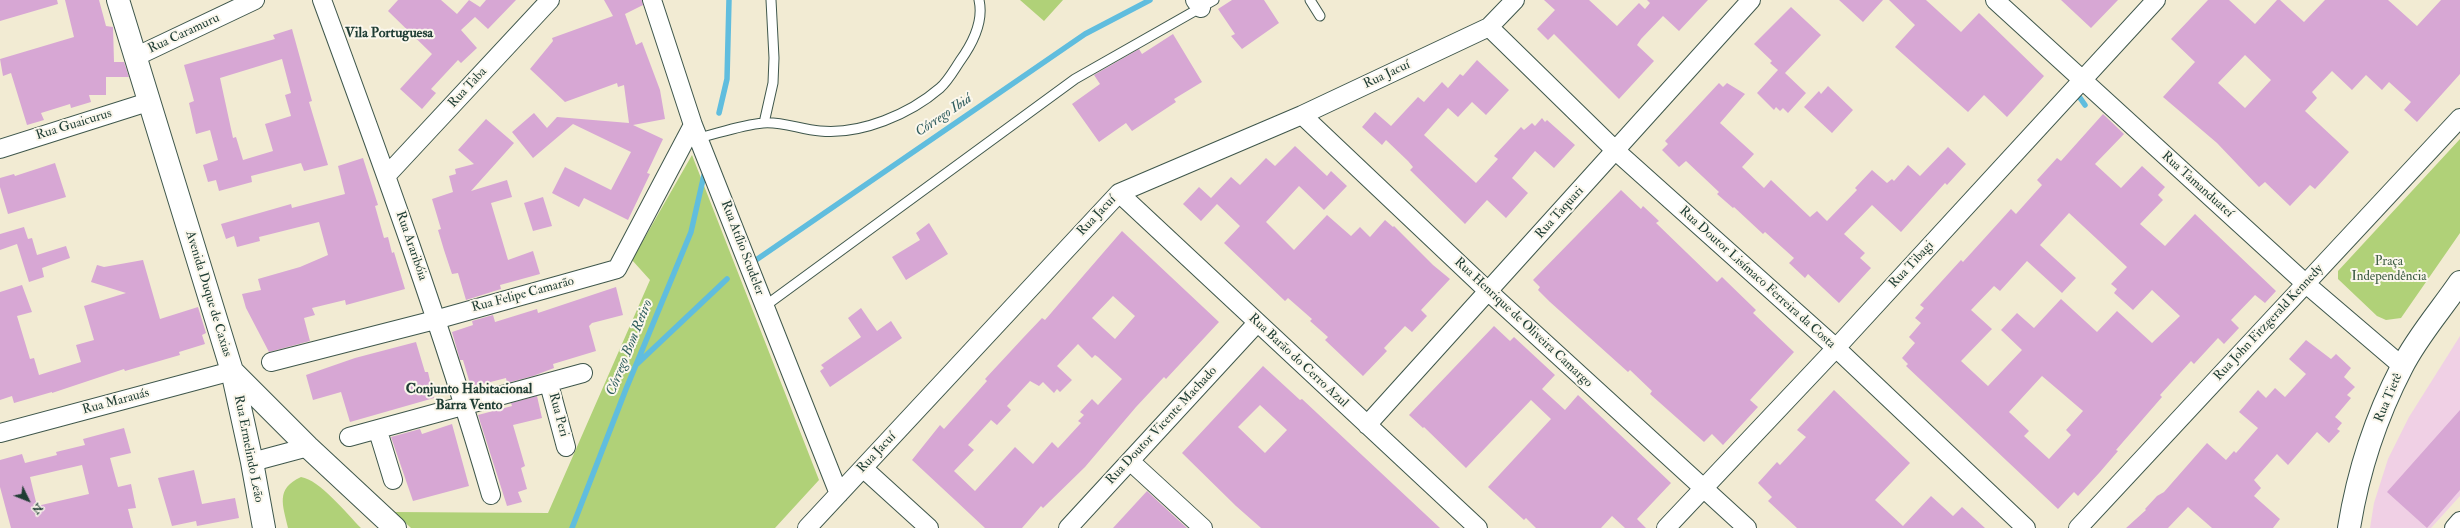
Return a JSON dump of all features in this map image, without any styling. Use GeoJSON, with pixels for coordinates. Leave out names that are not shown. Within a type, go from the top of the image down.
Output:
{"type":"FeatureCollection","features":[{"type":"Feature","properties":{"kind":"street","name":"Avenida Duque de Caxias"},"geometry":{"type":"LineString","coordinates":[[118,0],[148,102],[232,371],[308,447],[395,528]]}},
{"type":"Feature","properties":{"kind":"street","name":"Rua Caramuru"},"geometry":{"type":"LineString","coordinates":[[135,57],[255,0]]}},
{"type":"Feature","properties":{"kind":"street","name":"Rua Araribóia"},"geometry":{"type":"LineString","coordinates":[[322,0],[387,175],[465,407],[491,495]]}},
{"type":"Feature","properties":{"kind":"street","name":"Rua Taba"},"geometry":{"type":"LineString","coordinates":[[387,175],[550,0]]}},
{"type":"Feature","properties":{"kind":"street","name":"Rua Atílio Scudeler"},"geometry":{"type":"LineString","coordinates":[[652,0],[696,132],[839,494]]}},
{"type":"Feature","properties":{"kind":"street","name":"Rua Jacuí"},"geometry":{"type":"LineString","coordinates":[[807,528],[1119,193],[1302,115],[1489,27],[1515,0]]}},
{"type":"Feature","properties":{"kind":"street","name":"Rua Taquari"},"geometry":{"type":"LineString","coordinates":[[1367,425],[1489,292],[1751,0]]}},
{"type":"Feature","properties":{"kind":"street","name":"Rua Tamanduateí"},"geometry":{"type":"LineString","coordinates":[[1995,0],[2306,284],[2402,366]]}},
{"type":"Feature","properties":{"kind":"street","name":"Rua Tibagi"},"geometry":{"type":"LineString","coordinates":[[1666,528],[1836,348],[2156,0]]}},
{"type":"Feature","properties":{"kind":"street","name":"Rua Doutor Lisímaco Ferreira da Costa"},"geometry":{"type":"LineString","coordinates":[[1489,27],[1616,151],[1836,348],[2026,528]]}},
{"type":"Feature","properties":{"kind":"street","name":"Rua Guaicurus"},"geometry":{"type":"LineString","coordinates":[[0,149],[148,102]]}},
{"type":"Feature","properties":{"kind":"street","name":"Rua Henrique de Oliveira Camargo"},"geometry":{"type":"LineString","coordinates":[[1302,115],[1489,292],[1746,528]]}},
{"type":"Feature","properties":{"kind":"street","name":"Rua John Fitzgerald Kennedy"},"geometry":{"type":"LineString","coordinates":[[2078,528],[2460,118]]}},
{"type":"Feature","properties":{"kind":"street","name":"Rua Felipe Camarão"},"geometry":{"type":"LineString","coordinates":[[271,362],[435,320],[617,269],[696,132]]}},
{"type":"Feature","properties":{"kind":"street","name":"Rua Barão do Cerro Azul"},"geometry":{"type":"LineString","coordinates":[[1119,193],[1478,528]]}},
{"type":"Feature","properties":{"kind":"street","name":"Rua Tietê"},"geometry":{"type":"LineString","coordinates":[[2349,528],[2354,495],[2370,442],[2402,366],[2460,282]]}},
{"type":"Feature","properties":{"kind":"street","name":"Rua Doutor Vicente Machado"},"geometry":{"type":"LineString","coordinates":[[1068,528],[1257,323]]}},
{"type":"Feature","properties":{"kind":"street","name":"Rua Marauás"},"geometry":{"type":"LineString","coordinates":[[0,433],[232,371]]}},
{"type":"Feature","properties":{"kind":"street","name":"Rua Ermelindo Leão"},"geometry":{"type":"LineString","coordinates":[[232,371],[252,462],[264,528]]}},
{"type":"Feature","properties":{"kind":"street","name":"Rua Peri"},"geometry":{"type":"LineString","coordinates":[[350,437],[378,431],[550,384],[583,373]]}},
{"type":"Feature","properties":{"kind":"street","name":"Rua Peri"},"geometry":{"type":"LineString","coordinates":[[550,384],[566,447]]}},
{"type":"Feature","properties":{"kind":"street"},"geometry":{"type":"LineString","coordinates":[[378,431],[394,480]]}},
{"type":"Feature","properties":{"kind":"street"},"geometry":{"type":"LineString","coordinates":[[252,462],[308,447]]}},
{"type":"Feature","properties":{"kind":"street"},"geometry":{"type":"LineString","coordinates":[[1130,461],[1203,528]]}},
{"type":"Feature","properties":{"kind":"street"},"geometry":{"type":"LineString","coordinates":[[863,468],[929,528]]}},
{"type":"Feature","properties":{"kind":"street"},"geometry":{"type":"LineString","coordinates":[[2454,528],[2460,521]]}},
{"type":"Feature","properties":{"kind":"lane"},"geometry":{"type":"LineString","coordinates":[[764,123],[773,83],[774,58],[771,0]]}},
{"type":"Feature","properties":{"kind":"lane"},"geometry":{"type":"LineString","coordinates":[[696,132],[764,123],[821,131],[856,129],[884,120],[918,104],[941,87],[963,57],[978,29],[982,11],[980,0]]}},
{"type":"Feature","properties":{"kind":"lane"},"geometry":{"type":"LineString","coordinates":[[1310,0],[1320,16]]}},
{"type":"Feature","properties":{"kind":"lane"},"geometry":{"type":"LineString","coordinates":[[765,306],[1075,79],[1203,3]]}},
{"type":"Feature","properties":{"kind":"shaded area"},"geometry":{"type":"Polygon","coordinates":[[[2460,336],[2460,496],[2431,528],[2370,528],[2374,503],[2388,459],[2409,417],[2460,336]]]}},
{"type":"Feature","properties":{"kind":"green space"},"geometry":{"type":"Polygon","coordinates":[[[1020,0],[1063,0],[1044,21],[1020,0]]]}},
{"type":"Feature","properties":{"kind":"green space","name":"Praça Independência"},"geometry":{"type":"Polygon","coordinates":[[[2460,139],[2460,233],[2401,318],[2386,320],[2377,316],[2338,279],[2338,271],[2460,139]]]}},
{"type":"Feature","properties":{"kind":"green space"},"geometry":{"type":"Polygon","coordinates":[[[692,155],[819,480],[775,528],[411,528],[394,512],[548,513],[650,280],[632,260],[692,155]]]}},
{"type":"Feature","properties":{"kind":"green space"},"geometry":{"type":"Polygon","coordinates":[[[301,477],[308,479],[325,491],[361,528],[288,528],[283,505],[284,492],[287,487],[301,477]]]}},
{"type":"Feature","properties":{"kind":"building"},"geometry":{"type":"Polygon","coordinates":[[[0,0],[57,0],[58,4],[0,21],[0,0]]]}},
{"type":"Feature","properties":{"kind":"building"},"geometry":{"type":"Polygon","coordinates":[[[65,0],[99,0],[106,26],[113,27],[114,62],[124,62],[129,77],[106,77],[106,95],[89,95],[91,102],[71,108],[70,104],[41,113],[44,120],[27,125],[11,73],[3,76],[0,59],[74,37],[65,0]]]}},
{"type":"Feature","properties":{"kind":"building"},"geometry":{"type":"Polygon","coordinates":[[[398,0],[441,0],[457,14],[469,0],[480,7],[486,0],[516,0],[488,29],[475,17],[461,30],[477,48],[461,63],[458,60],[431,89],[436,93],[422,109],[400,89],[432,54],[388,11],[398,0]]]}},
{"type":"Feature","properties":{"kind":"building"},"geometry":{"type":"Polygon","coordinates":[[[604,0],[642,0],[643,5],[625,14],[636,45],[642,42],[660,90],[665,119],[633,125],[663,139],[647,173],[650,174],[628,220],[584,198],[579,207],[552,193],[565,167],[611,190],[631,152],[573,124],[533,158],[512,132],[534,113],[547,128],[557,117],[629,123],[624,85],[618,87],[617,83],[565,102],[530,69],[553,41],[552,38],[613,16],[604,0]]]}},
{"type":"Feature","properties":{"kind":"building"},"geometry":{"type":"Polygon","coordinates":[[[1232,0],[1264,0],[1279,23],[1242,49],[1231,36],[1235,34],[1218,9],[1232,0]]]}},
{"type":"Feature","properties":{"kind":"building"},"geometry":{"type":"Polygon","coordinates":[[[1544,0],[1589,0],[1617,26],[1639,3],[1645,9],[1650,3],[1647,0],[1708,0],[1679,31],[1663,16],[1641,39],[1637,45],[1654,61],[1619,99],[1554,34],[1548,40],[1537,29],[1555,10],[1544,0]]]}},
{"type":"Feature","properties":{"kind":"building"},"geometry":{"type":"Polygon","coordinates":[[[1839,0],[1883,0],[1863,22],[1839,0]]]}},
{"type":"Feature","properties":{"kind":"building"},"geometry":{"type":"Polygon","coordinates":[[[1889,0],[1926,0],[1961,32],[1979,13],[2044,76],[2007,117],[1984,95],[1968,112],[1895,47],[1915,25],[1889,0]]]}},
{"type":"Feature","properties":{"kind":"building"},"geometry":{"type":"Polygon","coordinates":[[[2061,0],[2118,0],[2091,28],[2061,0]]]}},
{"type":"Feature","properties":{"kind":"building"},"geometry":{"type":"Polygon","coordinates":[[[2208,0],[2229,0],[2255,24],[2277,0],[2280,0],[2304,22],[2325,0],[2388,0],[2417,26],[2441,0],[2460,0],[2460,74],[2417,122],[2404,110],[2411,102],[2389,82],[2382,90],[2366,75],[2352,90],[2332,71],[2312,92],[2317,98],[2305,111],[2349,152],[2315,189],[2310,185],[2290,206],[2265,182],[2259,187],[2217,143],[2163,97],[2195,62],[2171,39],[2208,0]],[[2245,55],[2218,83],[2245,108],[2271,80],[2245,55]]]}},
{"type":"Feature","properties":{"kind":"building"},"geometry":{"type":"Polygon","coordinates":[[[1791,7],[1821,35],[1785,73],[1806,93],[1788,113],[1783,108],[1780,111],[1776,107],[1774,110],[1757,93],[1778,70],[1770,63],[1772,61],[1754,44],[1791,7]]]}},
{"type":"Feature","properties":{"kind":"building"},"geometry":{"type":"Polygon","coordinates":[[[292,29],[312,101],[309,102],[328,165],[304,171],[301,163],[251,176],[252,182],[219,191],[216,180],[208,182],[203,165],[218,160],[210,130],[196,134],[189,103],[194,101],[184,65],[275,39],[273,35],[292,29]],[[282,59],[220,78],[233,138],[236,137],[243,160],[273,151],[265,124],[291,116],[285,95],[291,93],[282,59]]]}},
{"type":"Feature","properties":{"kind":"building"},"geometry":{"type":"Polygon","coordinates":[[[1173,34],[1202,82],[1174,99],[1176,102],[1132,131],[1126,123],[1099,142],[1072,104],[1100,84],[1094,75],[1139,49],[1142,54],[1173,34]]]}},
{"type":"Feature","properties":{"kind":"building"},"geometry":{"type":"Polygon","coordinates":[[[1477,60],[1509,90],[1486,115],[1472,102],[1458,117],[1448,108],[1424,135],[1476,183],[1498,159],[1494,156],[1521,127],[1524,130],[1532,123],[1535,126],[1542,118],[1545,122],[1547,120],[1575,145],[1554,168],[1535,151],[1512,178],[1528,193],[1506,218],[1487,200],[1465,224],[1410,170],[1413,167],[1386,140],[1382,145],[1362,127],[1375,112],[1391,126],[1418,97],[1424,102],[1442,82],[1448,88],[1460,74],[1463,76],[1477,60]]]}},
{"type":"Feature","properties":{"kind":"building"},"geometry":{"type":"Polygon","coordinates":[[[1719,83],[1723,87],[1727,83],[1745,94],[1720,123],[1754,154],[1742,167],[1764,188],[1771,180],[1810,217],[1817,211],[1827,221],[1857,190],[1855,188],[1872,170],[1887,183],[1892,179],[1894,181],[1908,165],[1920,176],[1948,147],[1966,164],[1947,185],[1945,183],[1901,232],[1872,205],[1844,234],[1865,253],[1860,258],[1871,268],[1839,303],[1808,274],[1805,278],[1789,263],[1794,258],[1765,232],[1763,234],[1734,207],[1733,208],[1717,194],[1719,192],[1686,161],[1679,167],[1662,150],[1668,144],[1665,141],[1719,83]]]}},
{"type":"Feature","properties":{"kind":"building"},"geometry":{"type":"Polygon","coordinates":[[[1828,86],[1853,110],[1832,133],[1804,107],[1819,91],[1821,94],[1828,86]]]}},
{"type":"Feature","properties":{"kind":"building"},"geometry":{"type":"Polygon","coordinates":[[[2103,114],[2124,134],[2095,164],[2121,188],[2142,166],[2165,187],[2158,195],[2163,200],[2140,224],[2165,246],[2195,214],[2276,291],[2265,303],[2255,295],[2231,320],[2239,328],[2224,344],[2218,338],[2194,364],[2191,361],[2160,395],[2162,397],[2116,450],[2118,451],[2100,472],[2078,496],[2074,492],[2058,509],[1906,366],[1908,364],[1902,358],[1915,343],[1909,337],[1921,323],[1915,318],[1924,308],[1920,305],[1961,260],[1963,262],[2011,209],[2016,214],[2042,185],[2037,180],[2057,158],[2061,161],[2103,114]],[[2069,213],[2040,245],[2076,278],[2062,293],[2027,261],[2000,291],[1994,286],[1971,310],[1992,329],[1961,361],[1988,386],[2022,350],[2001,330],[2017,313],[2034,328],[2061,299],[2097,332],[2117,311],[2152,343],[2180,316],[2152,290],[2133,310],[2114,293],[2117,289],[2111,284],[2127,267],[2069,213]],[[2042,376],[2009,412],[2029,431],[2024,436],[2049,459],[2071,435],[2066,430],[2083,411],[2042,376]]]}},
{"type":"Feature","properties":{"kind":"building"},"geometry":{"type":"Polygon","coordinates":[[[486,119],[514,143],[471,191],[507,180],[512,197],[491,203],[508,260],[533,251],[540,274],[500,285],[501,289],[466,300],[458,273],[452,274],[438,230],[441,229],[432,199],[453,192],[449,176],[456,174],[455,169],[474,164],[458,150],[486,119]]]}},
{"type":"Feature","properties":{"kind":"building"},"geometry":{"type":"Polygon","coordinates":[[[1295,146],[1327,176],[1331,171],[1347,186],[1324,210],[1299,186],[1266,222],[1294,250],[1327,215],[1351,236],[1360,227],[1370,237],[1385,220],[1393,227],[1394,226],[1433,265],[1450,279],[1421,310],[1427,316],[1412,332],[1405,326],[1384,348],[1387,351],[1363,376],[1325,340],[1328,337],[1310,321],[1312,319],[1288,298],[1285,301],[1224,243],[1240,226],[1217,204],[1201,221],[1183,204],[1199,187],[1211,198],[1231,177],[1240,185],[1266,158],[1275,166],[1295,146]]]}},
{"type":"Feature","properties":{"kind":"building"},"geometry":{"type":"Polygon","coordinates":[[[363,158],[378,205],[375,206],[384,238],[388,237],[405,289],[346,305],[345,300],[312,308],[315,315],[304,318],[310,341],[269,352],[246,308],[242,294],[261,290],[258,279],[300,267],[328,255],[319,222],[259,237],[260,241],[237,247],[234,236],[226,239],[221,224],[291,204],[292,208],[345,194],[338,166],[363,158]]]}},
{"type":"Feature","properties":{"kind":"building"},"geometry":{"type":"Polygon","coordinates":[[[55,163],[66,197],[8,214],[0,187],[0,178],[14,174],[15,176],[55,163]]]}},
{"type":"Feature","properties":{"kind":"building"},"geometry":{"type":"Polygon","coordinates":[[[1621,190],[1641,209],[1643,206],[1659,221],[1656,223],[1717,282],[1722,277],[1756,310],[1753,313],[1794,352],[1750,400],[1758,407],[1723,445],[1712,434],[1704,442],[1650,394],[1652,391],[1630,370],[1628,372],[1550,302],[1538,290],[1540,287],[1533,280],[1621,190]]]}},
{"type":"Feature","properties":{"kind":"building"},"geometry":{"type":"Polygon","coordinates":[[[543,197],[552,226],[533,231],[524,203],[543,197]]]}},
{"type":"Feature","properties":{"kind":"building"},"geometry":{"type":"Polygon","coordinates":[[[929,223],[948,254],[906,280],[892,257],[920,240],[916,233],[929,223]]]}},
{"type":"Feature","properties":{"kind":"building"},"geometry":{"type":"Polygon","coordinates":[[[24,227],[28,239],[32,238],[37,255],[66,246],[70,258],[42,268],[44,277],[29,282],[17,244],[0,250],[0,234],[24,227]]]}},
{"type":"Feature","properties":{"kind":"building"},"geometry":{"type":"Polygon","coordinates":[[[1122,231],[1219,322],[1166,379],[1164,377],[1136,407],[1085,467],[1043,508],[1041,506],[1022,528],[985,528],[912,460],[940,425],[944,429],[987,381],[985,379],[1042,318],[1045,320],[1122,231]],[[1113,296],[1092,318],[1115,339],[1135,316],[1113,296]],[[1078,344],[1057,366],[1072,380],[1060,392],[1057,389],[1054,393],[1043,382],[1039,386],[1030,381],[1007,406],[1011,410],[997,425],[991,420],[968,445],[974,450],[954,471],[975,491],[1015,447],[1033,464],[1052,442],[1058,448],[1081,423],[1078,421],[1084,415],[1080,412],[1092,399],[1098,405],[1122,379],[1098,357],[1095,355],[1092,358],[1078,344]]]}},
{"type":"Feature","properties":{"kind":"building"},"geometry":{"type":"Polygon","coordinates":[[[143,260],[160,319],[198,307],[206,333],[202,335],[205,344],[179,352],[180,355],[125,371],[124,369],[52,393],[14,403],[12,396],[0,400],[0,292],[22,285],[32,312],[17,316],[30,359],[34,358],[39,375],[81,362],[76,345],[94,340],[84,306],[126,293],[91,282],[97,265],[104,267],[143,260]]]}},
{"type":"Feature","properties":{"kind":"building"},"geometry":{"type":"Polygon","coordinates":[[[616,287],[623,315],[592,323],[589,326],[596,351],[553,364],[554,368],[533,376],[507,383],[506,378],[471,387],[463,360],[460,360],[452,332],[473,325],[472,321],[493,315],[495,322],[537,309],[538,313],[616,287]]]}},
{"type":"Feature","properties":{"kind":"building"},"geometry":{"type":"Polygon","coordinates":[[[861,308],[877,331],[891,321],[902,338],[830,387],[820,371],[824,368],[821,365],[861,337],[848,318],[861,308]]]}},
{"type":"Feature","properties":{"kind":"building"},"geometry":{"type":"Polygon","coordinates":[[[1494,326],[1510,341],[1514,337],[1555,375],[1542,389],[1565,410],[1578,395],[1671,483],[1637,519],[1646,528],[1625,528],[1612,516],[1601,528],[1536,528],[1526,518],[1524,520],[1488,487],[1551,419],[1531,400],[1466,468],[1424,427],[1423,428],[1409,415],[1494,326]]]}},
{"type":"Feature","properties":{"kind":"building"},"geometry":{"type":"Polygon","coordinates":[[[2306,340],[2331,359],[2336,354],[2351,368],[2344,377],[2355,387],[2347,395],[2351,398],[2335,417],[2342,423],[2337,429],[2340,431],[2329,443],[2317,432],[2288,465],[2277,454],[2254,480],[2261,488],[2254,496],[2280,519],[2273,528],[2212,528],[2188,507],[2168,528],[2126,528],[2146,510],[2145,509],[2157,496],[2164,492],[2207,443],[2226,460],[2234,451],[2236,453],[2258,428],[2239,412],[2258,390],[2266,398],[2275,388],[2285,397],[2306,374],[2289,359],[2306,340]]]}},
{"type":"Feature","properties":{"kind":"building"},"geometry":{"type":"Polygon","coordinates":[[[416,342],[425,372],[428,372],[434,398],[350,422],[341,392],[313,400],[306,375],[355,358],[416,342]]]}},
{"type":"Feature","properties":{"kind":"building"},"geometry":{"type":"Polygon","coordinates":[[[1263,366],[1300,400],[1302,399],[1440,528],[1261,528],[1236,506],[1182,453],[1263,366]],[[1260,405],[1238,427],[1265,453],[1287,430],[1260,405]]]}},
{"type":"Feature","properties":{"kind":"building"},"geometry":{"type":"Polygon","coordinates":[[[1834,390],[1910,463],[1875,500],[1903,526],[1931,496],[1953,516],[1962,507],[1985,528],[1797,528],[1768,501],[1772,497],[1758,483],[1777,462],[1780,465],[1806,437],[1797,430],[1834,390]]]}},
{"type":"Feature","properties":{"kind":"building"},"geometry":{"type":"Polygon","coordinates":[[[537,396],[542,418],[513,425],[525,466],[521,468],[527,489],[518,492],[522,502],[507,506],[478,415],[512,406],[511,403],[537,396]]]}},
{"type":"Feature","properties":{"kind":"building"},"geometry":{"type":"Polygon","coordinates":[[[2460,410],[2460,490],[2427,528],[2387,492],[2460,410]]]}},
{"type":"Feature","properties":{"kind":"building"},"geometry":{"type":"Polygon","coordinates":[[[452,424],[469,486],[413,501],[391,437],[420,429],[422,434],[452,424]]]}},
{"type":"Feature","properties":{"kind":"building"},"geometry":{"type":"Polygon","coordinates":[[[124,428],[131,453],[110,458],[118,487],[131,484],[136,508],[128,509],[133,528],[11,528],[0,487],[0,460],[22,454],[25,463],[57,455],[56,452],[85,445],[83,439],[124,428]],[[82,465],[30,477],[37,506],[89,494],[82,465]]]}},
{"type":"Feature","properties":{"kind":"building"},"geometry":{"type":"Polygon","coordinates":[[[194,470],[202,504],[235,498],[239,518],[197,526],[196,521],[172,526],[158,478],[194,470]]]}},
{"type":"Feature","properties":{"kind":"building"},"geometry":{"type":"Polygon","coordinates":[[[1147,491],[1176,518],[1187,528],[1113,528],[1147,491]]]}},
{"type":"Feature","properties":{"kind":"waterway","name":"Córrego Bom Retiro"},"geometry":{"type":"LineString","coordinates":[[719,113],[727,79],[729,0]]}},
{"type":"Feature","properties":{"kind":"waterway","name":"Córrego Ibiá"},"geometry":{"type":"LineString","coordinates":[[756,260],[1085,34],[1150,0]]}},
{"type":"Feature","properties":{"kind":"waterway","name":"Córrego Ibiá"},"geometry":{"type":"LineString","coordinates":[[2078,95],[2085,105]]}},
{"type":"Feature","properties":{"kind":"waterway","name":"Córrego Bom Retiro"},"geometry":{"type":"LineString","coordinates":[[572,528],[626,389],[691,232],[704,175]]}},
{"type":"Feature","properties":{"kind":"waterway","name":"Córrego Ibiá"},"geometry":{"type":"LineString","coordinates":[[637,364],[727,279]]}},
{"type":"Feature","properties":{"kind":"district","name":"Vila Portuguesa"},"geometry":{"type":"Point","coordinates":[389,34]}},
{"type":"Feature","properties":{"kind":"district","name":"Conjunto Habitacional Barra Vento"},"geometry":{"type":"Point","coordinates":[469,398]}}]}
